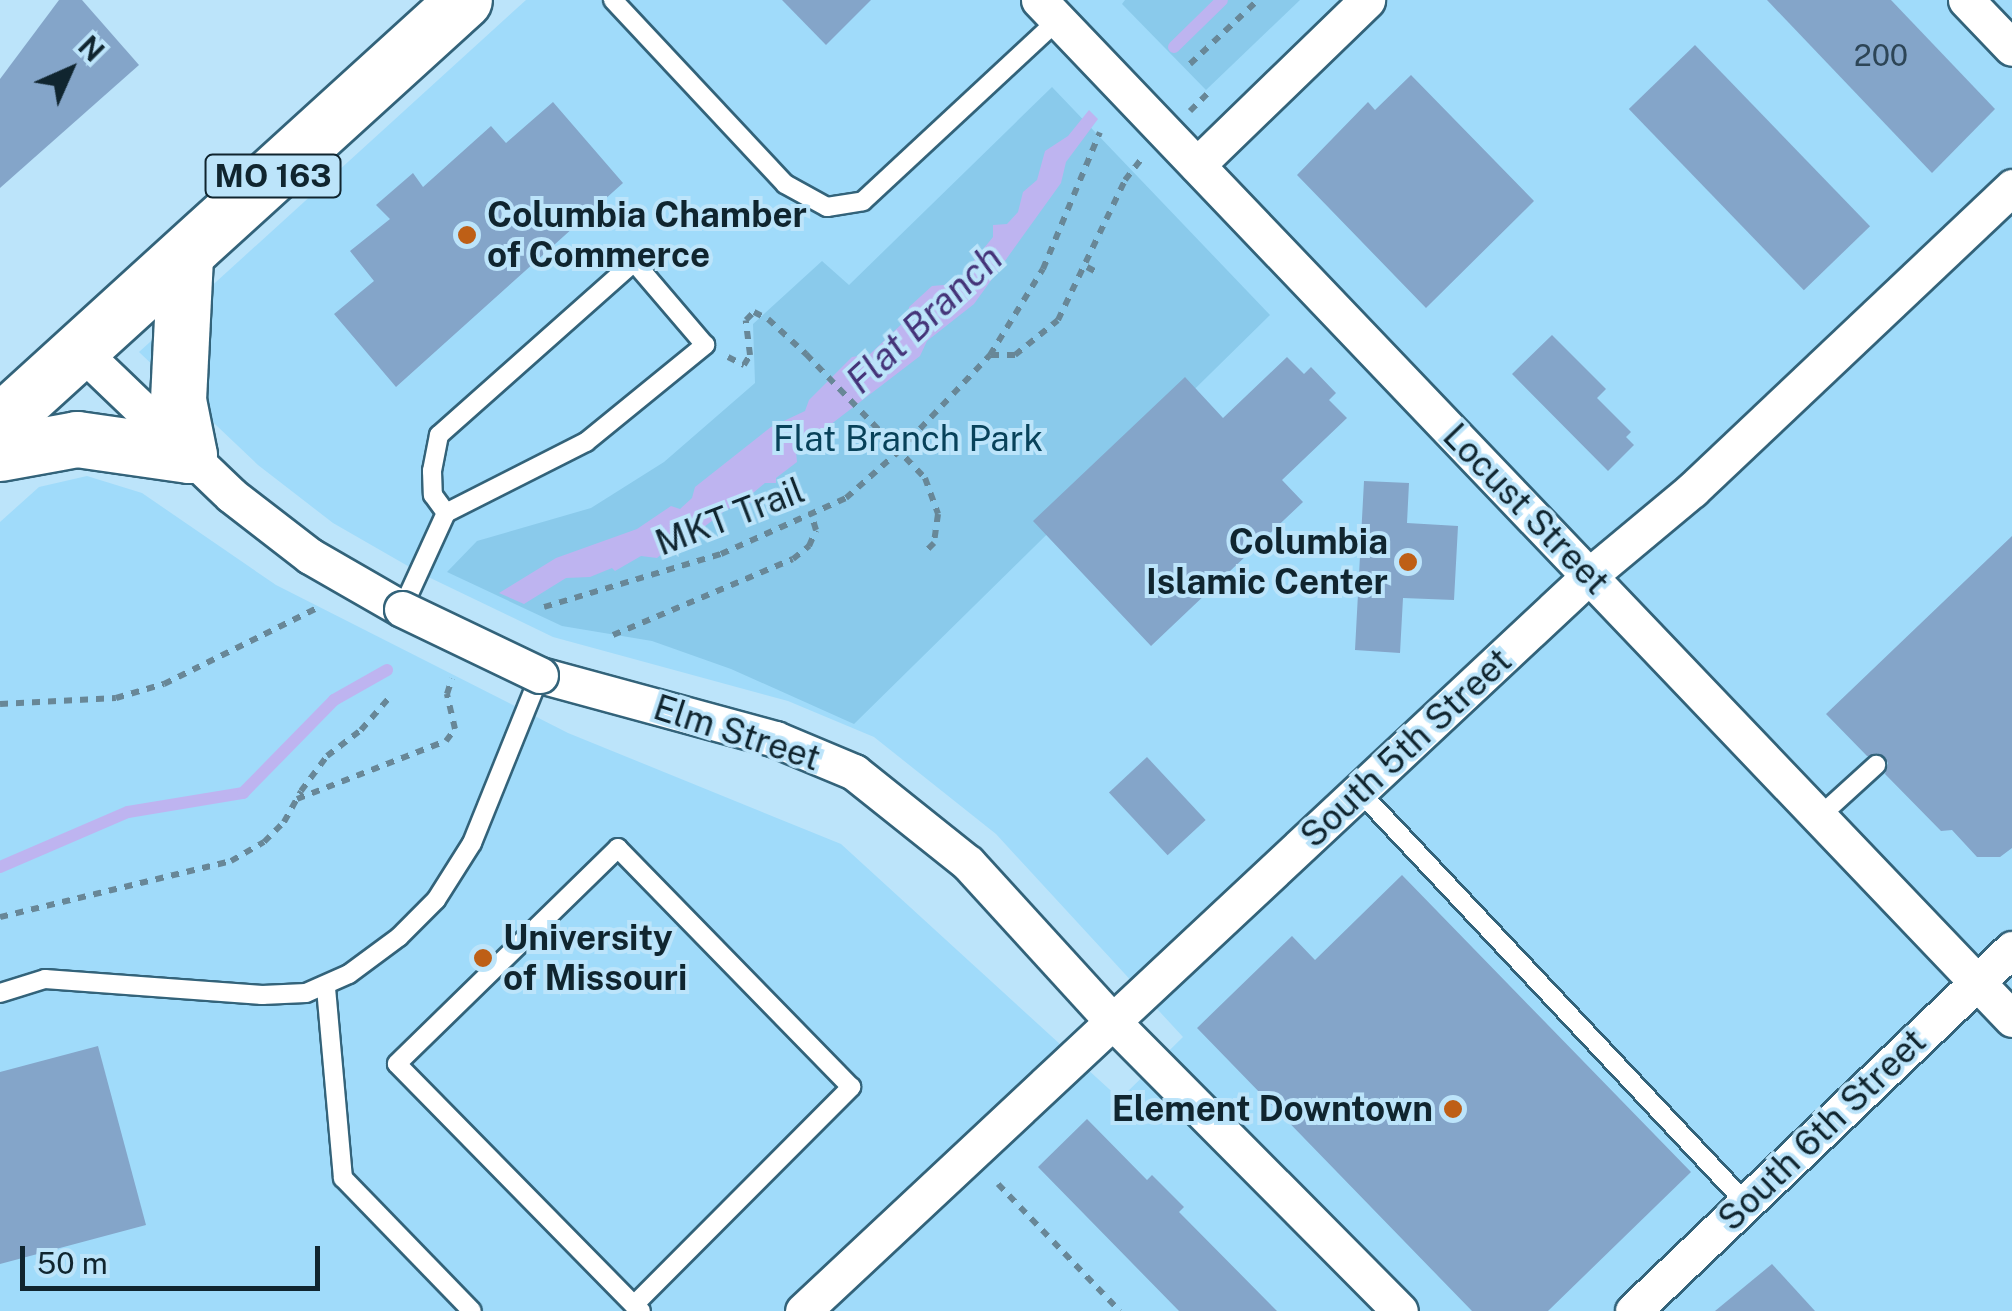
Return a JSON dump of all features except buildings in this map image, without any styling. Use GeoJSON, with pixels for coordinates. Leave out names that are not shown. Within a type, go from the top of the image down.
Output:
{"type":"FeatureCollection","features":[{"type":"Feature","properties":{"kind":"main road","name":"MO 163"},"geometry":{"type":"LineString","coordinates":[[0,422],[464,0]]}},
{"type":"Feature","properties":{"kind":"main road"},"geometry":{"type":"LineString","coordinates":[[0,453],[77,439],[189,454],[178,400],[184,256]]}},
{"type":"Feature","properties":{"kind":"street"},"geometry":{"type":"LineString","coordinates":[[1197,165],[1367,0]]}},
{"type":"Feature","properties":{"kind":"street"},"geometry":{"type":"LineString","coordinates":[[1966,0],[2012,48]]}},
{"type":"Feature","properties":{"kind":"street","name":"Locust Street"},"geometry":{"type":"LineString","coordinates":[[1048,10],[2012,1019]]}},
{"type":"Feature","properties":{"kind":"street","name":"South 5th Street"},"geometry":{"type":"LineString","coordinates":[[803,1311],[1590,576],[1692,490],[2012,187]]}},
{"type":"Feature","properties":{"kind":"street","name":"Elm Street"},"geometry":{"type":"LineString","coordinates":[[81,351],[232,495],[310,556],[402,609],[540,674],[775,739],[854,772],[968,863],[1113,1022],[1400,1311]]}},
{"type":"Feature","properties":{"kind":"street","name":"South 6th Street"},"geometry":{"type":"LineString","coordinates":[[1633,1311],[2012,949]]}},
{"type":"Feature","properties":{"kind":"lane"},"geometry":{"type":"LineString","coordinates":[[613,0],[785,184],[827,207],[863,202],[1048,10]]}},
{"type":"Feature","properties":{"kind":"lane"},"geometry":{"type":"LineString","coordinates":[[402,609],[446,513],[586,442],[704,345],[634,262],[440,435],[432,471],[433,495],[446,513]]}},
{"type":"Feature","properties":{"kind":"lane"},"geometry":{"type":"LineString","coordinates":[[0,993],[44,979],[262,995],[326,988],[398,938],[436,900],[472,843],[540,674]]}},
{"type":"Feature","properties":{"kind":"lane"},"geometry":{"type":"LineString","coordinates":[[1820,816],[1876,765]]}},
{"type":"Feature","properties":{"kind":"lane"},"geometry":{"type":"LineString","coordinates":[[1360,792],[1746,1202]]}},
{"type":"Feature","properties":{"kind":"lane"},"geometry":{"type":"LineString","coordinates":[[618,848],[851,1086],[637,1308],[396,1064],[618,848]]}},
{"type":"Feature","properties":{"kind":"lane"},"geometry":{"type":"LineString","coordinates":[[326,988],[344,1178],[472,1311]]}},
{"type":"Feature","properties":{"kind":"path"},"geometry":{"type":"LineString","coordinates":[[1190,64],[1258,0]]}},
{"type":"Feature","properties":{"kind":"path"},"geometry":{"type":"LineString","coordinates":[[990,355],[1014,354],[1038,340],[1065,310],[1125,180],[1208,94]]}},
{"type":"Feature","properties":{"kind":"path","name":"MKT Trail"},"geometry":{"type":"LineString","coordinates":[[544,607],[721,554],[846,498],[898,452],[990,355],[1043,269],[1100,132]]}},
{"type":"Feature","properties":{"kind":"path"},"geometry":{"type":"LineString","coordinates":[[1087,267],[1100,274]]}},
{"type":"Feature","properties":{"kind":"path"},"geometry":{"type":"LineString","coordinates":[[704,345],[744,365],[750,355],[746,320],[754,312],[768,319],[806,354],[925,478],[938,514],[934,543],[925,552]]}},
{"type":"Feature","properties":{"kind":"path"},"geometry":{"type":"LineString","coordinates":[[613,636],[793,560],[809,546],[816,530],[811,514]]}},
{"type":"Feature","properties":{"kind":"path"},"geometry":{"type":"LineString","coordinates":[[0,704],[116,698],[164,684],[243,641],[317,608]]}},
{"type":"Feature","properties":{"kind":"path"},"geometry":{"type":"LineString","coordinates":[[296,799],[446,741],[455,729],[447,694],[452,679]]}},
{"type":"Feature","properties":{"kind":"path"},"geometry":{"type":"LineString","coordinates":[[0,917],[231,861],[264,842],[284,822],[327,756],[361,730],[388,700]]}},
{"type":"Feature","properties":{"kind":"path"},"geometry":{"type":"LineString","coordinates":[[998,1184],[1120,1311]]}},
{"type":"Feature","properties":{"kind":"shaded area","name":"Flat Branch"},"geometry":{"type":"Polygon","coordinates":[[[526,0],[2012,0],[2012,1311],[0,1311],[0,522],[39,487],[87,476],[142,493],[276,585],[568,733],[841,844],[1120,1099],[1183,1037],[996,834],[874,737],[788,701],[553,637],[420,573],[333,523],[258,465],[139,352],[526,0]]]}},
{"type":"Feature","properties":{"kind":"green space"},"geometry":{"type":"Polygon","coordinates":[[[1125,0],[1300,0],[1206,90],[1122,4],[1125,0]]]}},
{"type":"Feature","properties":{"kind":"green space","name":"Flat Branch Park"},"geometry":{"type":"Polygon","coordinates":[[[1052,87],[1270,315],[854,724],[731,669],[652,641],[562,626],[447,572],[477,541],[591,508],[664,462],[755,383],[753,324],[822,261],[849,285],[1052,87]]]}},
{"type":"Feature","properties":{"kind":"water"},"geometry":{"type":"Polygon","coordinates":[[[1089,110],[1098,119],[1066,162],[1061,183],[974,304],[927,341],[920,356],[796,451],[797,462],[776,478],[776,483],[765,483],[753,493],[753,502],[727,509],[704,527],[697,524],[657,558],[641,556],[615,571],[612,568],[590,577],[566,578],[524,604],[499,593],[556,558],[637,529],[671,506],[680,509],[692,498],[695,487],[771,427],[805,411],[809,400],[852,357],[870,354],[908,318],[909,307],[932,286],[955,284],[993,237],[993,225],[1007,224],[1018,212],[1023,192],[1037,180],[1045,151],[1068,136],[1089,110]]]}},
{"type":"Feature","properties":{"kind":"waterway","name":"Flat Branch"},"geometry":{"type":"LineString","coordinates":[[1174,47],[1222,0]]}},
{"type":"Feature","properties":{"kind":"waterway","name":"Flat Branch"},"geometry":{"type":"LineString","coordinates":[[0,867],[128,812],[243,793],[334,700],[387,670]]}},
{"type":"Feature","properties":{"kind":"place","name":"Columbia Chamber of Commerce"},"geometry":{"type":"Point","coordinates":[467,235]}},
{"type":"Feature","properties":{"kind":"place","name":"Columbia Islamic Center"},"geometry":{"type":"Point","coordinates":[1408,562]}},
{"type":"Feature","properties":{"kind":"place","name":"University of Missouri"},"geometry":{"type":"Point","coordinates":[483,958]}},
{"type":"Feature","properties":{"kind":"place","name":"Element Downtown"},"geometry":{"type":"Point","coordinates":[1453,1109]}}]}
